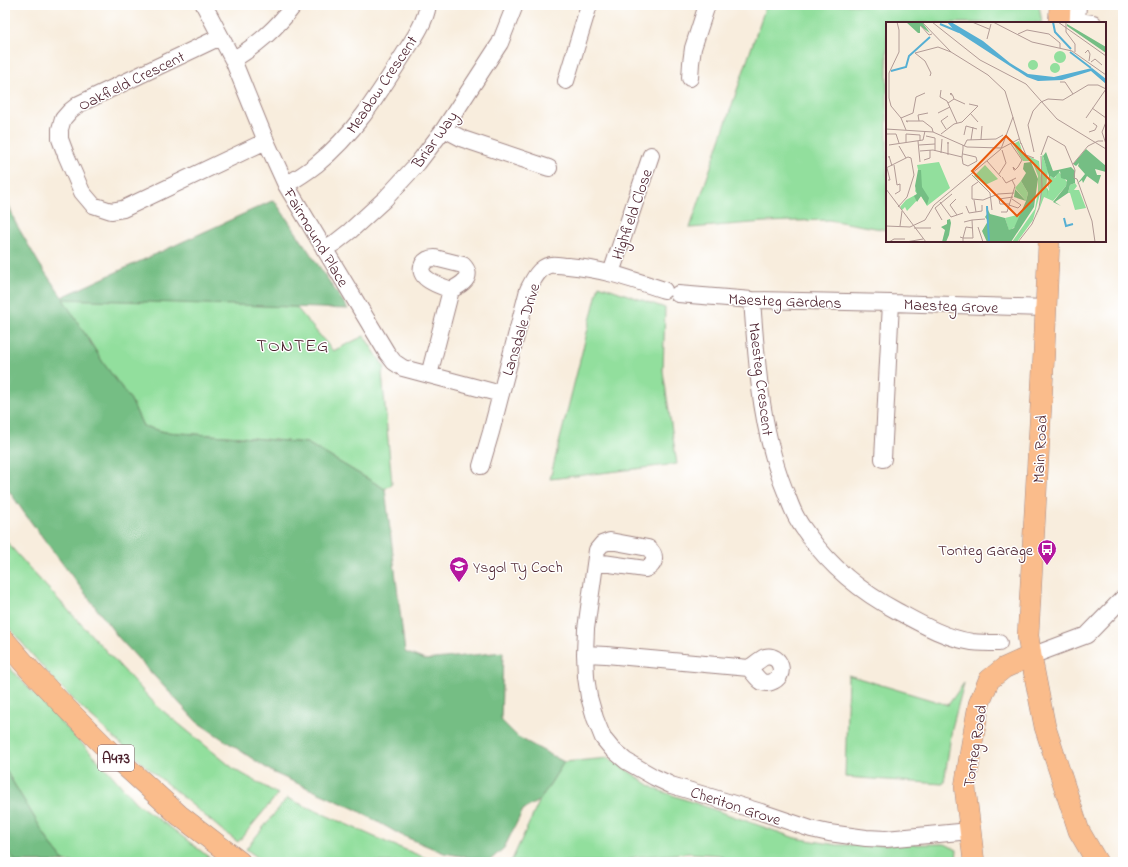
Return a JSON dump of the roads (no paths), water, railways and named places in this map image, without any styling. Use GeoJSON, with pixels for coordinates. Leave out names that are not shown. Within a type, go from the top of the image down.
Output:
{"type":"FeatureCollection","features":[{"type":"Feature","properties":{"kind":"main road"},"geometry":{"type":"LineString","coordinates":[[1059,22],[1060,5]]}},
{"type":"Feature","properties":{"kind":"main road","name":"Main Road"},"geometry":{"type":"LineString","coordinates":[[1049,242],[1028,636],[1044,726],[1079,831],[1097,862]]}},
{"type":"Feature","properties":{"kind":"main road","name":"A473"},"geometry":{"type":"LineString","coordinates":[[5,642],[66,709],[112,754],[179,815],[240,862]]}},
{"type":"Feature","properties":{"kind":"main road","name":"Tonteg Road"},"geometry":{"type":"LineString","coordinates":[[974,862],[965,787],[980,704],[989,680],[1004,668],[1031,656]]}},
{"type":"Feature","properties":{"kind":"street","name":"Fairmound Place"},"geometry":{"type":"LineString","coordinates":[[204,5],[233,60],[286,186],[394,362],[403,368],[501,394]]}},
{"type":"Feature","properties":{"kind":"street"},"geometry":{"type":"LineString","coordinates":[[233,60],[267,36],[280,23],[294,5]]}},
{"type":"Feature","properties":{"kind":"street","name":"Meadow Crescent"},"geometry":{"type":"LineString","coordinates":[[286,186],[315,166],[337,146],[357,124],[380,92],[419,29],[427,12],[428,5]]}},
{"type":"Feature","properties":{"kind":"street","name":"Briar Way"},"geometry":{"type":"LineString","coordinates":[[324,249],[350,231],[385,199],[418,164],[444,129],[500,43],[515,5]]}},
{"type":"Feature","properties":{"kind":"street"},"geometry":{"type":"LineString","coordinates":[[566,81],[589,5]]}},
{"type":"Feature","properties":{"kind":"street"},"geometry":{"type":"LineString","coordinates":[[690,78],[693,48],[706,5]]}},
{"type":"Feature","properties":{"kind":"street"},"geometry":{"type":"LineString","coordinates":[[1078,5],[1077,21],[1085,22]]}},
{"type":"Feature","properties":{"kind":"street","name":"Oakfield Crescent"},"geometry":{"type":"LineString","coordinates":[[220,37],[79,104],[70,111],[63,119],[60,129],[60,140],[82,192],[93,205],[111,211],[123,210],[266,141]]}},
{"type":"Feature","properties":{"kind":"street"},"geometry":{"type":"LineString","coordinates":[[444,129],[463,139],[549,168]]}},
{"type":"Feature","properties":{"kind":"street","name":"Highfield Close"},"geometry":{"type":"LineString","coordinates":[[612,273],[652,156]]}},
{"type":"Feature","properties":{"kind":"street","name":"Lansdale Drive"},"geometry":{"type":"LineString","coordinates":[[481,466],[528,290],[540,270],[549,265],[585,268],[612,273],[671,292]]}},
{"type":"Feature","properties":{"kind":"street"},"geometry":{"type":"LineString","coordinates":[[429,375],[451,290]]}},
{"type":"Feature","properties":{"kind":"street","name":"Maesteg Gardens"},"geometry":{"type":"LineString","coordinates":[[671,292],[752,300],[891,303]]}},
{"type":"Feature","properties":{"kind":"street","name":"Maesteg Crescent"},"geometry":{"type":"LineString","coordinates":[[752,300],[755,348],[761,399],[769,441],[780,479],[798,520],[818,549],[853,583],[886,605],[932,630],[955,638],[973,642],[999,643]]}},
{"type":"Feature","properties":{"kind":"street","name":"Maesteg Grove"},"geometry":{"type":"LineString","coordinates":[[883,458],[891,303],[1046,308]]}},
{"type":"Feature","properties":{"kind":"street","name":"Cheriton Grove"},"geometry":{"type":"LineString","coordinates":[[596,562],[586,629],[586,677],[595,718],[603,738],[612,749],[626,761],[671,785],[761,812],[811,829],[829,833],[886,839],[970,831]]}},
{"type":"Feature","properties":{"kind":"street"},"geometry":{"type":"LineString","coordinates":[[1031,656],[1087,634],[1123,598]]}},
{"type":"Feature","properties":{"kind":"street"},"geometry":{"type":"LineString","coordinates":[[585,654],[750,668]]}},
{"type":"Feature","properties":{"kind":"place","name":"Tonteg Garage"},"geometry":{"type":"Point","coordinates":[1047,566]}},
{"type":"Feature","properties":{"kind":"place","name":"Ysgol Ty Coch"},"geometry":{"type":"Point","coordinates":[459,583]}},
{"type":"Feature","properties":{"kind":"district","name":"TONTEG"},"geometry":{"type":"Point","coordinates":[293,345]}}]}
